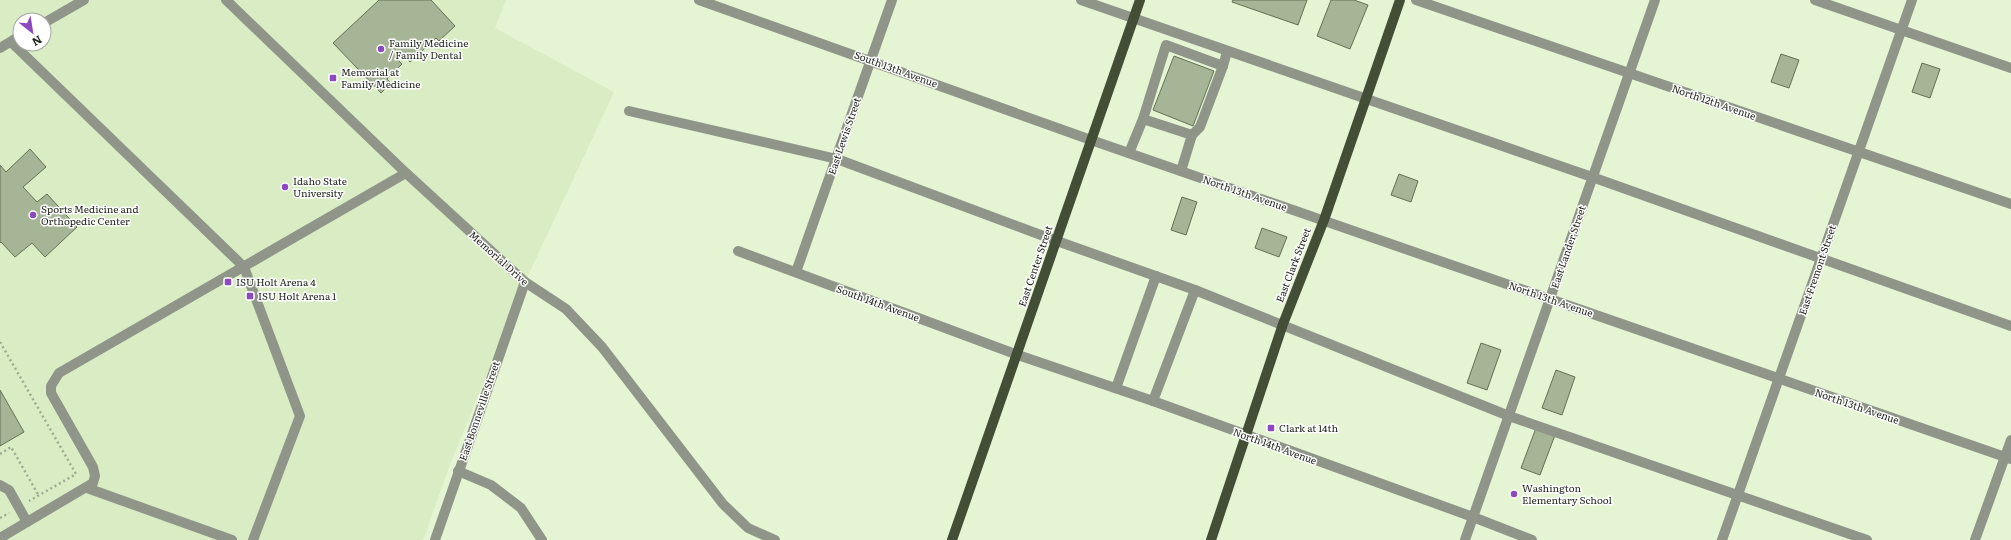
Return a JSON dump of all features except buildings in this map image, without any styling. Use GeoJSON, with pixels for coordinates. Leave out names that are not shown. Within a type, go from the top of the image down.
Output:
{"type":"FeatureCollection","features":[{"type":"Feature","properties":{"kind":"main road","name":"East Center Street"},"geometry":{"type":"LineString","coordinates":[[952,540],[1018,355],[1140,0]]}},
{"type":"Feature","properties":{"kind":"main road","name":"East Clark Street"},"geometry":{"type":"LineString","coordinates":[[1211,540],[1283,324],[1324,220],[1400,0]]}},
{"type":"Feature","properties":{"kind":"street"},"geometry":{"type":"LineString","coordinates":[[52,18],[84,0]]}},
{"type":"Feature","properties":{"kind":"street","name":"Memorial Drive"},"geometry":{"type":"LineString","coordinates":[[226,0],[406,173],[525,282],[566,309],[602,348],[722,504],[748,528],[775,540]]}},
{"type":"Feature","properties":{"kind":"street","name":"South 13th Avenue"},"geometry":{"type":"LineString","coordinates":[[699,0],[871,60],[1091,140]]}},
{"type":"Feature","properties":{"kind":"street","name":"East Lewis Street"},"geometry":{"type":"LineString","coordinates":[[796,272],[892,0]]}},
{"type":"Feature","properties":{"kind":"street"},"geometry":{"type":"LineString","coordinates":[[1081,0],[1592,177],[2011,326]]}},
{"type":"Feature","properties":{"kind":"street","name":"North 12th Avenue"},"geometry":{"type":"LineString","coordinates":[[1416,0],[2011,204]]}},
{"type":"Feature","properties":{"kind":"street","name":"East Lander Street"},"geometry":{"type":"LineString","coordinates":[[1465,540],[1655,0]]}},
{"type":"Feature","properties":{"kind":"street"},"geometry":{"type":"LineString","coordinates":[[1816,0],[2011,68]]}},
{"type":"Feature","properties":{"kind":"street","name":"East Fremont Street"},"geometry":{"type":"LineString","coordinates":[[1722,540],[1912,0]]}},
{"type":"Feature","properties":{"kind":"street"},"geometry":{"type":"LineString","coordinates":[[0,48],[12,41]]}},
{"type":"Feature","properties":{"kind":"street"},"geometry":{"type":"LineString","coordinates":[[1130,153],[1143,119],[1166,45],[1222,66]]}},
{"type":"Feature","properties":{"kind":"street"},"geometry":{"type":"LineString","coordinates":[[29,52],[244,267],[300,416],[252,540]]}},
{"type":"Feature","properties":{"kind":"street"},"geometry":{"type":"LineString","coordinates":[[1181,171],[1192,135],[1200,127],[1228,52]]}},
{"type":"Feature","properties":{"kind":"street"},"geometry":{"type":"LineString","coordinates":[[629,111],[837,159],[1057,241],[1195,290],[1283,324],[1509,416],[1867,540]]}},
{"type":"Feature","properties":{"kind":"street"},"geometry":{"type":"LineString","coordinates":[[1143,119],[1192,135]]}},
{"type":"Feature","properties":{"kind":"street","name":"North 13th Avenue"},"geometry":{"type":"LineString","coordinates":[[1091,140],[2008,458]]}},
{"type":"Feature","properties":{"kind":"street"},"geometry":{"type":"LineString","coordinates":[[0,538],[87,488],[93,483],[95,476],[93,467],[51,393],[54,380],[59,373],[406,173]]}},
{"type":"Feature","properties":{"kind":"street","name":"South 14th Avenue"},"geometry":{"type":"LineString","coordinates":[[738,251],[1018,355]]}},
{"type":"Feature","properties":{"kind":"street"},"geometry":{"type":"LineString","coordinates":[[1116,388],[1156,276]]}},
{"type":"Feature","properties":{"kind":"street","name":"East Bonneville Street"},"geometry":{"type":"LineString","coordinates":[[435,540],[525,282]]}},
{"type":"Feature","properties":{"kind":"street"},"geometry":{"type":"LineString","coordinates":[[1153,401],[1195,290]]}},
{"type":"Feature","properties":{"kind":"street","name":"North 14th Avenue"},"geometry":{"type":"LineString","coordinates":[[1018,355],[1153,401],[1473,517],[1532,540]]}},
{"type":"Feature","properties":{"kind":"street"},"geometry":{"type":"LineString","coordinates":[[1975,540],[2008,458],[2011,440]]}},
{"type":"Feature","properties":{"kind":"street"},"geometry":{"type":"LineString","coordinates":[[458,471],[491,484],[521,508],[542,540]]}},
{"type":"Feature","properties":{"kind":"street"},"geometry":{"type":"LineString","coordinates":[[0,485],[9,490],[27,522]]}},
{"type":"Feature","properties":{"kind":"street"},"geometry":{"type":"LineString","coordinates":[[87,488],[232,540]]}},
{"type":"Feature","properties":{"kind":"path"},"geometry":{"type":"LineString","coordinates":[[0,342],[76,474],[0,518]]}},
{"type":"Feature","properties":{"kind":"path"},"geometry":{"type":"LineString","coordinates":[[0,454],[11,447],[39,496]]}},
{"type":"Feature","properties":{"kind":"shaded area","name":"Idaho State University"},"geometry":{"type":"Polygon","coordinates":[[[0,0],[506,0],[495,28],[614,92],[525,282],[449,467],[423,540],[0,540],[0,0]]]}},
{"type":"Feature","properties":{"kind":"place","name":"Family Medicine / Family Dental"},"geometry":{"type":"Point","coordinates":[381,49]}},
{"type":"Feature","properties":{"kind":"place","name":"Memorial at Family Medicine"},"geometry":{"type":"Point","coordinates":[333,78]}},
{"type":"Feature","properties":{"kind":"place","name":"Idaho State University"},"geometry":{"type":"Point","coordinates":[285,187]}},
{"type":"Feature","properties":{"kind":"place","name":"Sports Medicine and Orthopedic Center"},"geometry":{"type":"Point","coordinates":[33,215]}},
{"type":"Feature","properties":{"kind":"place","name":"ISU Holt Arena 4"},"geometry":{"type":"Point","coordinates":[228,282]}},
{"type":"Feature","properties":{"kind":"place","name":"ISU Holt Arena 1"},"geometry":{"type":"Point","coordinates":[250,296]}},
{"type":"Feature","properties":{"kind":"place","name":"Clark at 14th"},"geometry":{"type":"Point","coordinates":[1271,428]}},
{"type":"Feature","properties":{"kind":"place","name":"Washington Elementary School"},"geometry":{"type":"Point","coordinates":[1514,494]}}]}
